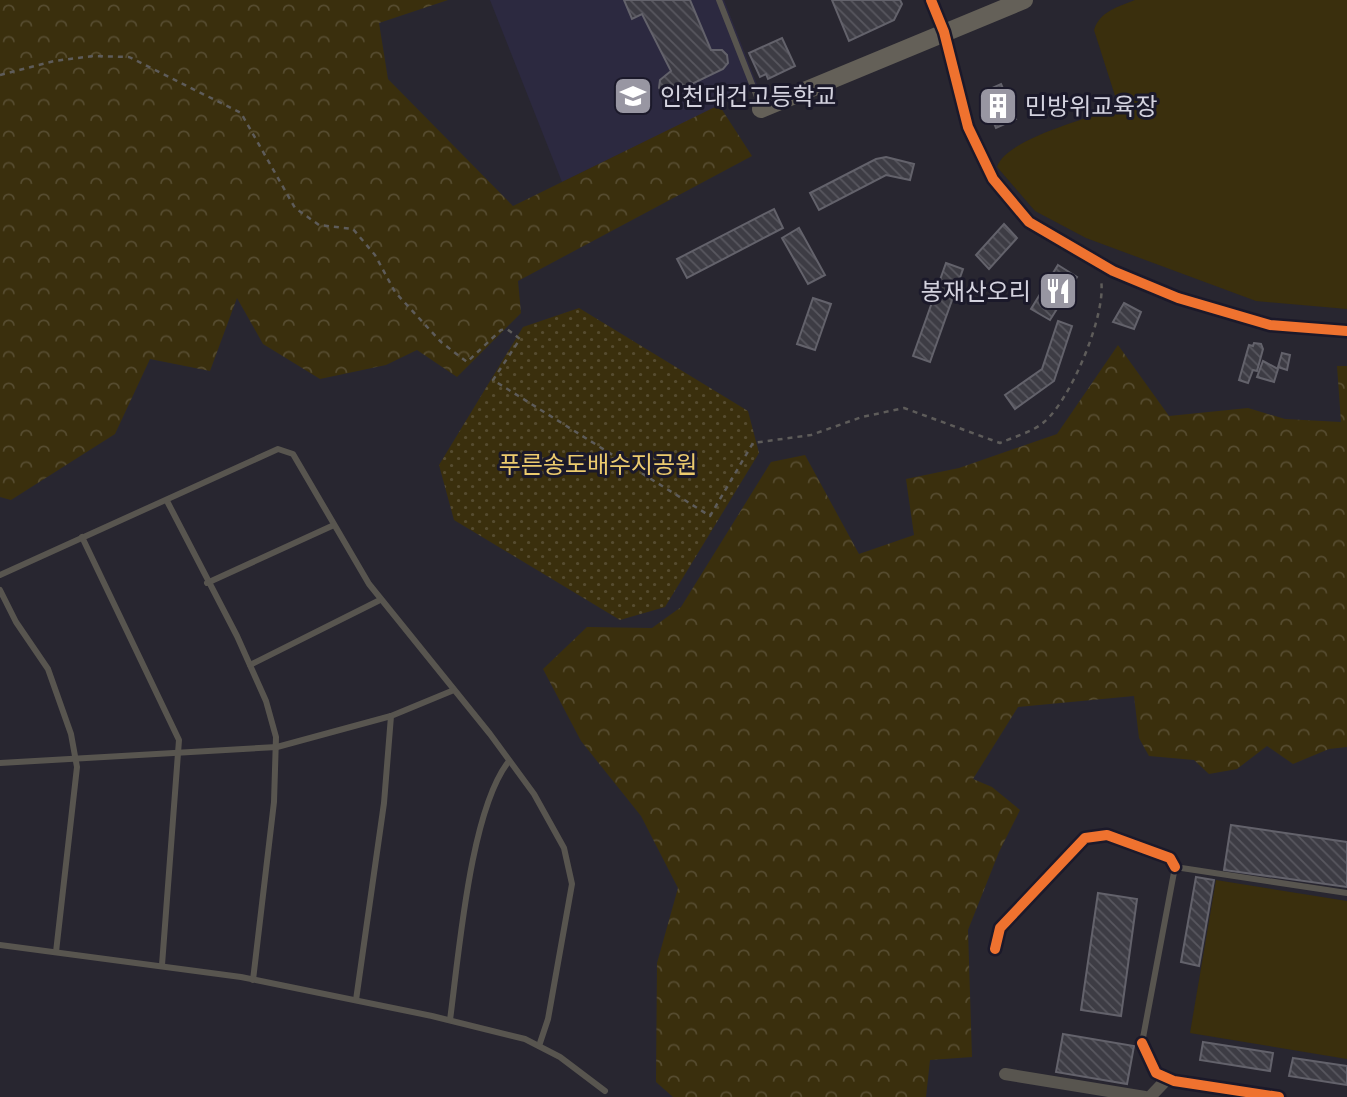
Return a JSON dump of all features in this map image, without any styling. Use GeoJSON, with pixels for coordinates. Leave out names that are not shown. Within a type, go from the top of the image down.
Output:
{"type":"FeatureCollection","features":[{"type":"Feature","properties":{"kind":"main road"},"geometry":{"type":"LineString","coordinates":[[761,109],[1024,0]]}},
{"type":"Feature","properties":{"kind":"street"},"geometry":{"type":"LineString","coordinates":[[931,0],[944,32],[968,127],[993,179],[1029,222],[1113,271],[1178,298],[1270,324],[1347,331]]}},
{"type":"Feature","properties":{"kind":"street"},"geometry":{"type":"LineString","coordinates":[[995,949],[1000,928],[1085,838],[1107,835],[1170,858],[1175,867]]}},
{"type":"Feature","properties":{"kind":"street"},"geometry":{"type":"LineString","coordinates":[[1142,1043],[1156,1073],[1168,1078],[1279,1097]]}},
{"type":"Feature","properties":{"kind":"street"},"geometry":{"type":"LineString","coordinates":[[1005,1074],[1148,1097],[1168,1078]]}},
{"type":"Feature","properties":{"kind":"lane"},"geometry":{"type":"LineString","coordinates":[[719,0],[761,109]]}},
{"type":"Feature","properties":{"kind":"lane"},"geometry":{"type":"LineString","coordinates":[[0,575],[278,449],[293,454],[380,600],[534,794],[564,848],[572,884],[548,1018],[539,1046]]}},
{"type":"Feature","properties":{"kind":"lane"},"geometry":{"type":"LineString","coordinates":[[167,500],[266,701],[276,747],[274,802],[253,980]]}},
{"type":"Feature","properties":{"kind":"lane"},"geometry":{"type":"LineString","coordinates":[[207,583],[334,525]]}},
{"type":"Feature","properties":{"kind":"lane"},"geometry":{"type":"LineString","coordinates":[[82,537],[167,710],[179,740],[162,965]]}},
{"type":"Feature","properties":{"kind":"lane"},"geometry":{"type":"LineString","coordinates":[[0,590],[16,622],[48,669],[71,734],[76,760],[69,851],[55,951]]}},
{"type":"Feature","properties":{"kind":"lane"},"geometry":{"type":"LineString","coordinates":[[250,665],[380,600]]}},
{"type":"Feature","properties":{"kind":"lane"},"geometry":{"type":"LineString","coordinates":[[0,763],[177,755],[276,747],[391,716],[454,690]]}},
{"type":"Feature","properties":{"kind":"lane"},"geometry":{"type":"LineString","coordinates":[[356,1000],[384,803],[391,716]]}},
{"type":"Feature","properties":{"kind":"lane"},"geometry":{"type":"LineString","coordinates":[[450,1020],[464,914],[483,817],[496,777],[509,761]]}},
{"type":"Feature","properties":{"kind":"lane"},"geometry":{"type":"LineString","coordinates":[[1142,1043],[1175,867],[1347,893]]}},
{"type":"Feature","properties":{"kind":"lane"},"geometry":{"type":"LineString","coordinates":[[0,945],[162,965],[253,980],[450,1020],[525,1039],[584,1073],[605,1091]]}},
{"type":"Feature","properties":{"kind":"path"},"geometry":{"type":"LineString","coordinates":[[0,75],[54,61],[93,56],[129,57],[241,113],[295,208],[319,225],[353,229],[375,255],[395,292],[441,342],[467,362],[501,330],[507,329],[520,339],[494,380],[710,516],[752,443],[811,435],[862,417],[904,408],[1000,443],[1044,422],[1074,379],[1096,327],[1102,285],[1100,274]]}},
{"type":"Feature","properties":{"kind":"shaded area","name":"인천대건고등학교"},"geometry":{"type":"Polygon","coordinates":[[[490,0],[724,0],[758,87],[562,182],[490,0]]]}},
{"type":"Feature","properties":{"kind":"green space"},"geometry":{"type":"Polygon","coordinates":[[[0,0],[448,0],[379,23],[388,79],[513,206],[719,105],[752,156],[518,281],[521,313],[457,377],[417,350],[386,365],[320,379],[263,344],[237,298],[210,371],[150,359],[115,434],[11,500],[0,497],[0,0]]]}},
{"type":"Feature","properties":{"kind":"green space"},"geometry":{"type":"Polygon","coordinates":[[[1135,0],[1347,0],[1347,309],[1256,301],[1086,238],[1035,211],[997,167],[1003,157],[1014,148],[1045,133],[1107,111],[1117,102],[1094,30],[1105,14],[1135,0]]]}},
{"type":"Feature","properties":{"kind":"green space","name":"푸른송도배수지공원"},"geometry":{"type":"Polygon","coordinates":[[[579,308],[748,411],[759,453],[665,607],[620,620],[454,520],[439,465],[523,327],[579,308]]]}},
{"type":"Feature","properties":{"kind":"green space"},"geometry":{"type":"Polygon","coordinates":[[[1118,345],[1169,416],[1248,408],[1285,419],[1341,422],[1337,366],[1347,366],[1347,747],[1329,749],[1293,764],[1267,746],[1237,769],[1209,774],[1194,760],[1149,756],[1139,738],[1134,696],[1018,707],[973,779],[992,787],[1020,810],[999,852],[968,930],[972,1057],[930,1060],[926,1097],[673,1097],[656,1082],[657,963],[678,888],[641,816],[581,741],[543,669],[587,627],[652,628],[681,607],[771,462],[805,455],[859,554],[914,535],[906,479],[959,468],[1057,434],[1118,345]]]}},
{"type":"Feature","properties":{"kind":"green space"},"geometry":{"type":"Polygon","coordinates":[[[1216,880],[1347,901],[1347,1059],[1190,1033],[1216,880]]]}},
{"type":"Feature","properties":{"kind":"building"},"geometry":{"type":"Polygon","coordinates":[[[624,0],[690,0],[711,50],[722,50],[727,55],[728,63],[723,69],[671,94],[664,93],[659,88],[660,80],[671,71],[642,14],[632,19],[624,0]]]}},
{"type":"Feature","properties":{"kind":"building"},"geometry":{"type":"Polygon","coordinates":[[[832,0],[900,0],[902,4],[894,20],[849,41],[832,0]]]}},
{"type":"Feature","properties":{"kind":"building"},"geometry":{"type":"Polygon","coordinates":[[[782,38],[795,66],[768,79],[766,74],[760,77],[749,53],[782,38]]]}},
{"type":"Feature","properties":{"kind":"building","name":"민방위교육장"},"geometry":{"type":"Polygon","coordinates":[[[1001,84],[1016,119],[996,128],[981,93],[1001,84]]]}},
{"type":"Feature","properties":{"kind":"building"},"geometry":{"type":"Polygon","coordinates":[[[886,157],[914,164],[910,180],[886,175],[819,210],[810,193],[876,159],[886,157]]]}},
{"type":"Feature","properties":{"kind":"building"},"geometry":{"type":"Polygon","coordinates":[[[774,209],[783,228],[687,278],[677,259],[774,209]]]}},
{"type":"Feature","properties":{"kind":"building"},"geometry":{"type":"Polygon","coordinates":[[[1004,224],[1017,238],[989,269],[976,255],[1004,224]]]}},
{"type":"Feature","properties":{"kind":"building"},"geometry":{"type":"Polygon","coordinates":[[[799,228],[825,275],[808,284],[782,238],[799,228]]]}},
{"type":"Feature","properties":{"kind":"building"},"geometry":{"type":"Polygon","coordinates":[[[946,263],[963,269],[930,362],[913,356],[946,263]]]}},
{"type":"Feature","properties":{"kind":"building"},"geometry":{"type":"Polygon","coordinates":[[[1058,265],[1077,277],[1050,320],[1031,309],[1058,265]]]}},
{"type":"Feature","properties":{"kind":"building"},"geometry":{"type":"Polygon","coordinates":[[[813,298],[831,304],[815,350],[797,344],[813,298]]]}},
{"type":"Feature","properties":{"kind":"building"},"geometry":{"type":"Polygon","coordinates":[[[1124,303],[1141,312],[1134,329],[1113,322],[1124,303]]]}},
{"type":"Feature","properties":{"kind":"building"},"geometry":{"type":"Polygon","coordinates":[[[1058,321],[1072,326],[1054,381],[1015,409],[1005,395],[1042,369],[1058,321]]]}},
{"type":"Feature","properties":{"kind":"building"},"geometry":{"type":"Polygon","coordinates":[[[1254,343],[1261,344],[1263,349],[1257,371],[1253,370],[1248,383],[1239,380],[1249,345],[1253,346],[1254,343]]]}},
{"type":"Feature","properties":{"kind":"building"},"geometry":{"type":"Polygon","coordinates":[[[1282,353],[1290,355],[1287,370],[1278,367],[1282,353]]]}},
{"type":"Feature","properties":{"kind":"building"},"geometry":{"type":"Polygon","coordinates":[[[1263,361],[1278,369],[1274,382],[1257,377],[1263,361]]]}},
{"type":"Feature","properties":{"kind":"building"},"geometry":{"type":"Polygon","coordinates":[[[1231,825],[1347,842],[1347,887],[1224,870],[1231,825]]]}},
{"type":"Feature","properties":{"kind":"building"},"geometry":{"type":"Polygon","coordinates":[[[1196,877],[1214,880],[1199,966],[1181,962],[1196,877]]]}},
{"type":"Feature","properties":{"kind":"building"},"geometry":{"type":"Polygon","coordinates":[[[1098,893],[1137,899],[1121,1016],[1081,1010],[1098,893]]]}},
{"type":"Feature","properties":{"kind":"building"},"geometry":{"type":"Polygon","coordinates":[[[1063,1034],[1134,1046],[1127,1084],[1056,1072],[1063,1034]]]}},
{"type":"Feature","properties":{"kind":"building"},"geometry":{"type":"Polygon","coordinates":[[[1203,1042],[1273,1053],[1270,1071],[1200,1060],[1203,1042]]]}},
{"type":"Feature","properties":{"kind":"building"},"geometry":{"type":"Polygon","coordinates":[[[1293,1058],[1347,1066],[1347,1085],[1289,1076],[1293,1058]]]}},
{"type":"Feature","properties":{"kind":"cycle path"},"geometry":{"type":"LineString","coordinates":[[931,0],[944,32],[968,127],[993,179],[1029,222],[1113,271],[1178,298],[1270,325],[1347,331]]}},
{"type":"Feature","properties":{"kind":"cycle path"},"geometry":{"type":"LineString","coordinates":[[995,949],[1000,928],[1085,838],[1107,835],[1170,858],[1175,867]]}},
{"type":"Feature","properties":{"kind":"cycle path"},"geometry":{"type":"LineString","coordinates":[[1142,1043],[1156,1073],[1174,1081],[1279,1097]]}},
{"type":"Feature","properties":{"kind":"place","name":"인천대건고등학교"},"geometry":{"type":"Point","coordinates":[633,96]}},
{"type":"Feature","properties":{"kind":"place","name":"민방위교육장"},"geometry":{"type":"Point","coordinates":[998,106]}},
{"type":"Feature","properties":{"kind":"place","name":"봉재산오리"},"geometry":{"type":"Point","coordinates":[1058,291]}}]}
